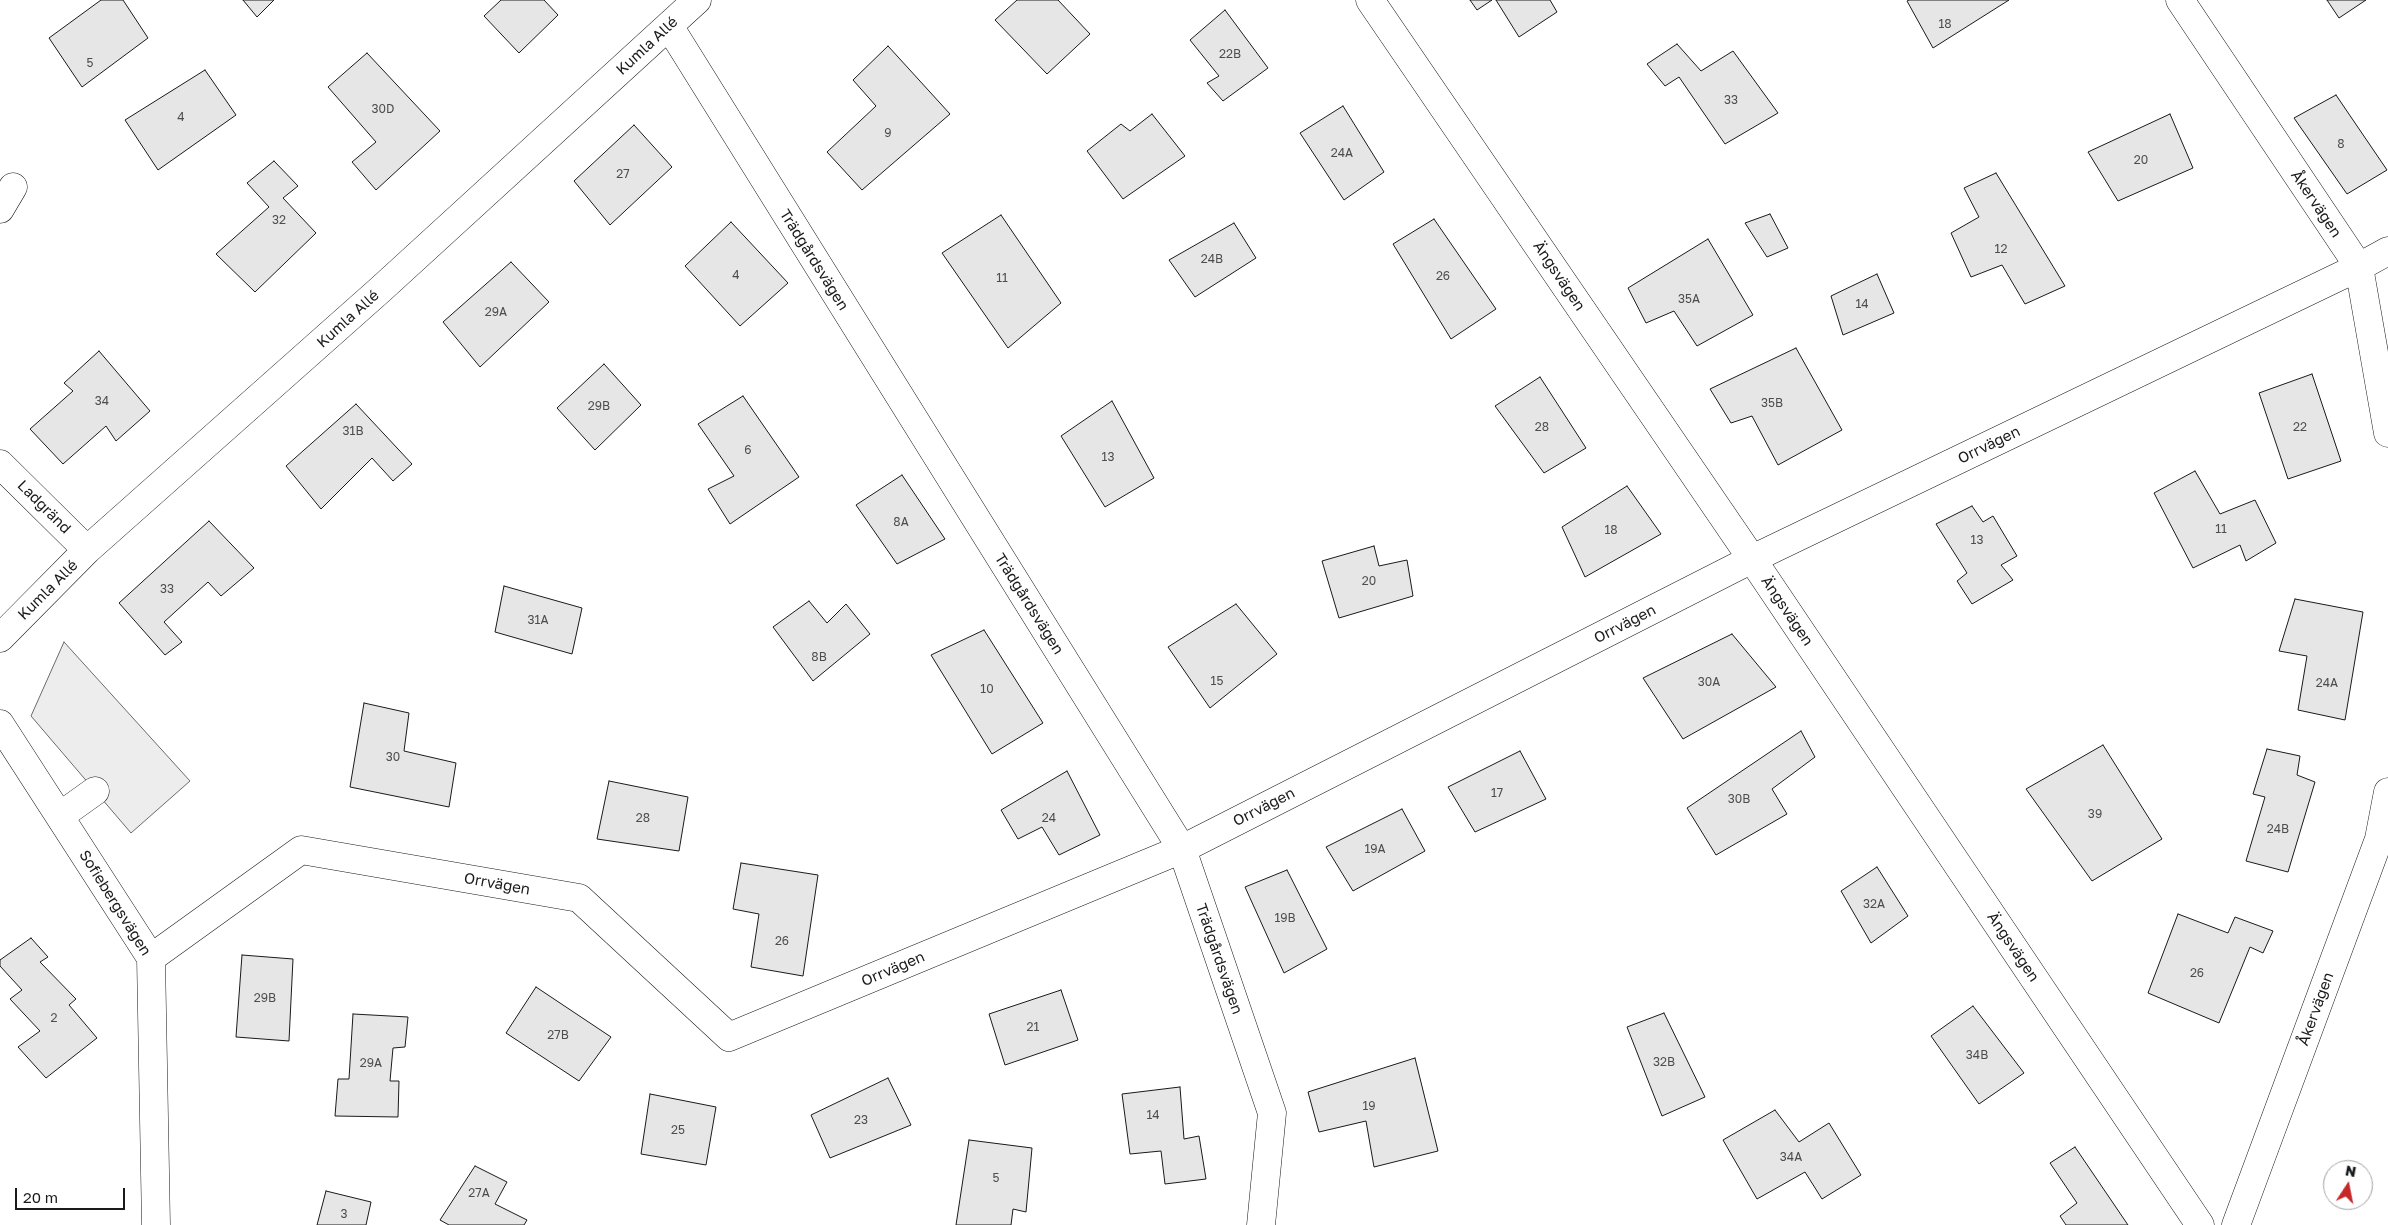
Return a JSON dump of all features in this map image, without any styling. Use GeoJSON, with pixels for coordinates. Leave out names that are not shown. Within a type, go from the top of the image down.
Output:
{"type":"FeatureCollection","features":[{"type":"Feature","properties":{"kind":"street","name":"Kumla Allé"},"geometry":{"type":"LineString","coordinates":[[0,638],[87,550],[381,289],[697,0]]}},
{"type":"Feature","properties":{"kind":"street","name":"Ängsvägen"},"geometry":{"type":"LineString","coordinates":[[1370,0],[1752,559],[2200,1225]]}},
{"type":"Feature","properties":{"kind":"street","name":"Åkervägen"},"geometry":{"type":"LineString","coordinates":[[2180,0],[2359,267],[2388,433]]}},
{"type":"Feature","properties":{"kind":"street","name":"Trädgårdsvägen"},"geometry":{"type":"LineString","coordinates":[[669,26],[1182,849],[1272,1113],[1261,1225]]}},
{"type":"Feature","properties":{"kind":"street","name":"Orrvägen"},"geometry":{"type":"LineString","coordinates":[[151,958],[300,850],[579,898],[729,1037],[1182,849],[1752,559],[2359,267],[2388,251]]}},
{"type":"Feature","properties":{"kind":"street","name":"Ladgränd"},"geometry":{"type":"LineString","coordinates":[[0,464],[87,550]]}},
{"type":"Feature","properties":{"kind":"street","name":"Sofiebergsvägen"},"geometry":{"type":"LineString","coordinates":[[0,724],[151,958],[156,1225]]}},
{"type":"Feature","properties":{"kind":"street"},"geometry":{"type":"LineString","coordinates":[[60,816],[95,791]]}},
{"type":"Feature","properties":{"kind":"street","name":"Åkervägen"},"geometry":{"type":"LineString","coordinates":[[2236,1225],[2379,839],[2388,792]]}},
{"type":"Feature","properties":{"kind":"shaded area"},"geometry":{"type":"Polygon","coordinates":[[[64,642],[190,781],[131,833],[31,716],[64,642]]]}},
{"type":"Feature","properties":{"kind":"building"},"geometry":{"type":"Polygon","coordinates":[[[101,0],[123,0],[148,38],[82,87],[49,38],[101,0]]]}},
{"type":"Feature","properties":{"kind":"building"},"geometry":{"type":"Polygon","coordinates":[[[243,0],[274,0],[257,17],[243,0]]]}},
{"type":"Feature","properties":{"kind":"building"},"geometry":{"type":"Polygon","coordinates":[[[501,0],[544,0],[558,15],[519,53],[484,16],[501,0]]]}},
{"type":"Feature","properties":{"kind":"building"},"geometry":{"type":"Polygon","coordinates":[[[1017,0],[1058,0],[1090,34],[1047,74],[995,20],[1017,0]]]}},
{"type":"Feature","properties":{"kind":"building"},"geometry":{"type":"Polygon","coordinates":[[[1470,0],[1492,0],[1477,10],[1470,0]]]}},
{"type":"Feature","properties":{"kind":"building"},"geometry":{"type":"Polygon","coordinates":[[[1496,0],[1550,0],[1557,12],[1519,37],[1496,0]]]}},
{"type":"Feature","properties":{"kind":"building"},"geometry":{"type":"Polygon","coordinates":[[[2009,0],[1933,48],[1907,1],[2009,0]]]}},
{"type":"Feature","properties":{"kind":"building"},"geometry":{"type":"Polygon","coordinates":[[[2327,0],[2366,0],[2339,18],[2327,0]]]}},
{"type":"Feature","properties":{"kind":"building"},"geometry":{"type":"Polygon","coordinates":[[[1225,10],[1268,68],[1223,101],[1207,83],[1219,76],[1190,40],[1225,10]]]}},
{"type":"Feature","properties":{"kind":"building"},"geometry":{"type":"Polygon","coordinates":[[[1677,44],[1701,71],[1733,51],[1778,113],[1725,144],[1679,77],[1665,86],[1647,64],[1677,44]]]}},
{"type":"Feature","properties":{"kind":"building"},"geometry":{"type":"Polygon","coordinates":[[[888,46],[950,114],[862,190],[827,152],[876,106],[853,80],[888,46]]]}},
{"type":"Feature","properties":{"kind":"building"},"geometry":{"type":"Polygon","coordinates":[[[367,53],[440,131],[376,190],[352,162],[376,142],[328,87],[367,53]]]}},
{"type":"Feature","properties":{"kind":"building"},"geometry":{"type":"Polygon","coordinates":[[[205,70],[236,115],[158,170],[125,120],[205,70]]]}},
{"type":"Feature","properties":{"kind":"building"},"geometry":{"type":"Polygon","coordinates":[[[2336,95],[2387,170],[2347,194],[2294,118],[2336,95]]]}},
{"type":"Feature","properties":{"kind":"building"},"geometry":{"type":"Polygon","coordinates":[[[1343,106],[1384,172],[1344,200],[1300,133],[1343,106]]]}},
{"type":"Feature","properties":{"kind":"building"},"geometry":{"type":"Polygon","coordinates":[[[1152,114],[1185,156],[1123,199],[1087,151],[1121,124],[1130,131],[1152,114]]]}},
{"type":"Feature","properties":{"kind":"building"},"geometry":{"type":"Polygon","coordinates":[[[2170,114],[2193,168],[2118,201],[2088,152],[2170,114]]]}},
{"type":"Feature","properties":{"kind":"building"},"geometry":{"type":"Polygon","coordinates":[[[634,125],[672,167],[610,225],[574,181],[634,125]]]}},
{"type":"Feature","properties":{"kind":"building"},"geometry":{"type":"Polygon","coordinates":[[[274,161],[298,186],[283,198],[316,233],[255,292],[216,254],[269,207],[247,183],[274,161]]]}},
{"type":"Feature","properties":{"kind":"building"},"geometry":{"type":"Polygon","coordinates":[[[1996,173],[2065,286],[2025,304],[2002,265],[1971,277],[1951,233],[1979,217],[1964,188],[1996,173]]]}},
{"type":"Feature","properties":{"kind":"building"},"geometry":{"type":"Polygon","coordinates":[[[1770,214],[1788,248],[1767,257],[1745,223],[1770,214]]]}},
{"type":"Feature","properties":{"kind":"building"},"geometry":{"type":"Polygon","coordinates":[[[1001,215],[1061,303],[1008,348],[942,253],[1001,215]]]}},
{"type":"Feature","properties":{"kind":"building"},"geometry":{"type":"Polygon","coordinates":[[[1434,219],[1496,309],[1451,339],[1393,244],[1434,219]]]}},
{"type":"Feature","properties":{"kind":"building"},"geometry":{"type":"Polygon","coordinates":[[[731,222],[788,283],[740,326],[685,266],[731,222]]]}},
{"type":"Feature","properties":{"kind":"building"},"geometry":{"type":"Polygon","coordinates":[[[1234,223],[1256,258],[1195,297],[1169,260],[1234,223]]]}},
{"type":"Feature","properties":{"kind":"building"},"geometry":{"type":"Polygon","coordinates":[[[1708,239],[1753,315],[1697,346],[1674,311],[1646,323],[1628,288],[1708,239]]]}},
{"type":"Feature","properties":{"kind":"building"},"geometry":{"type":"Polygon","coordinates":[[[511,262],[549,302],[480,367],[443,322],[511,262]]]}},
{"type":"Feature","properties":{"kind":"building"},"geometry":{"type":"Polygon","coordinates":[[[1877,274],[1894,313],[1843,335],[1831,296],[1877,274]]]}},
{"type":"Feature","properties":{"kind":"building"},"geometry":{"type":"Polygon","coordinates":[[[1796,348],[1842,430],[1778,465],[1752,416],[1731,423],[1710,389],[1796,348]]]}},
{"type":"Feature","properties":{"kind":"building"},"geometry":{"type":"Polygon","coordinates":[[[99,351],[150,411],[116,441],[106,426],[63,464],[30,429],[73,391],[64,383],[99,351]]]}},
{"type":"Feature","properties":{"kind":"building"},"geometry":{"type":"Polygon","coordinates":[[[604,364],[641,405],[595,450],[557,408],[604,364]]]}},
{"type":"Feature","properties":{"kind":"building"},"geometry":{"type":"Polygon","coordinates":[[[2312,374],[2341,461],[2288,479],[2259,393],[2312,374]]]}},
{"type":"Feature","properties":{"kind":"building"},"geometry":{"type":"Polygon","coordinates":[[[1540,377],[1586,448],[1544,473],[1495,406],[1540,377]]]}},
{"type":"Feature","properties":{"kind":"building"},"geometry":{"type":"Polygon","coordinates":[[[743,396],[799,477],[730,524],[708,489],[734,476],[698,424],[743,396]]]}},
{"type":"Feature","properties":{"kind":"building"},"geometry":{"type":"Polygon","coordinates":[[[1112,401],[1154,478],[1105,507],[1061,436],[1112,401]]]}},
{"type":"Feature","properties":{"kind":"building"},"geometry":{"type":"Polygon","coordinates":[[[356,404],[412,464],[393,481],[372,458],[321,509],[286,466],[356,404]]]}},
{"type":"Feature","properties":{"kind":"building"},"geometry":{"type":"Polygon","coordinates":[[[2195,471],[2220,514],[2255,500],[2276,543],[2246,561],[2240,545],[2193,568],[2154,493],[2195,471]]]}},
{"type":"Feature","properties":{"kind":"building"},"geometry":{"type":"Polygon","coordinates":[[[902,475],[945,539],[897,564],[856,505],[902,475]]]}},
{"type":"Feature","properties":{"kind":"building"},"geometry":{"type":"Polygon","coordinates":[[[1627,486],[1661,534],[1585,577],[1562,527],[1627,486]]]}},
{"type":"Feature","properties":{"kind":"building"},"geometry":{"type":"Polygon","coordinates":[[[1972,506],[1983,522],[1993,516],[2017,556],[2001,565],[2013,580],[1972,604],[1957,581],[1967,573],[1936,524],[1972,506]]]}},
{"type":"Feature","properties":{"kind":"building"},"geometry":{"type":"Polygon","coordinates":[[[209,521],[254,568],[221,596],[208,582],[164,622],[182,642],[165,655],[119,603],[209,521]]]}},
{"type":"Feature","properties":{"kind":"building"},"geometry":{"type":"Polygon","coordinates":[[[1374,546],[1379,566],[1407,560],[1413,596],[1339,618],[1322,561],[1374,546]]]}},
{"type":"Feature","properties":{"kind":"building"},"geometry":{"type":"Polygon","coordinates":[[[504,586],[582,608],[572,654],[495,632],[504,586]]]}},
{"type":"Feature","properties":{"kind":"building"},"geometry":{"type":"Polygon","coordinates":[[[2295,599],[2363,612],[2345,720],[2298,710],[2307,656],[2279,651],[2295,599]]]}},
{"type":"Feature","properties":{"kind":"building"},"geometry":{"type":"Polygon","coordinates":[[[809,601],[827,623],[846,604],[870,634],[813,681],[773,627],[809,601]]]}},
{"type":"Feature","properties":{"kind":"building"},"geometry":{"type":"Polygon","coordinates":[[[1236,604],[1277,654],[1210,708],[1168,647],[1236,604]]]}},
{"type":"Feature","properties":{"kind":"building"},"geometry":{"type":"Polygon","coordinates":[[[984,630],[1043,723],[992,754],[931,655],[984,630]]]}},
{"type":"Feature","properties":{"kind":"building"},"geometry":{"type":"Polygon","coordinates":[[[1732,634],[1776,687],[1683,739],[1643,678],[1732,634]]]}},
{"type":"Feature","properties":{"kind":"building"},"geometry":{"type":"Polygon","coordinates":[[[364,703],[409,713],[404,751],[456,763],[449,807],[350,787],[364,703]]]}},
{"type":"Feature","properties":{"kind":"building"},"geometry":{"type":"Polygon","coordinates":[[[1801,731],[1815,757],[1772,789],[1787,814],[1716,855],[1687,808],[1801,731]]]}},
{"type":"Feature","properties":{"kind":"building"},"geometry":{"type":"Polygon","coordinates":[[[2103,745],[2162,839],[2092,881],[2026,789],[2103,745]]]}},
{"type":"Feature","properties":{"kind":"building"},"geometry":{"type":"Polygon","coordinates":[[[2267,749],[2300,756],[2297,775],[2315,782],[2288,872],[2246,861],[2265,797],[2253,794],[2267,749]]]}},
{"type":"Feature","properties":{"kind":"building"},"geometry":{"type":"Polygon","coordinates":[[[1520,751],[1546,799],[1475,832],[1448,787],[1520,751]]]}},
{"type":"Feature","properties":{"kind":"building"},"geometry":{"type":"Polygon","coordinates":[[[1067,771],[1100,835],[1059,855],[1042,827],[1018,839],[1001,810],[1067,771]]]}},
{"type":"Feature","properties":{"kind":"building"},"geometry":{"type":"Polygon","coordinates":[[[609,781],[688,797],[679,851],[597,839],[609,781]]]}},
{"type":"Feature","properties":{"kind":"building"},"geometry":{"type":"Polygon","coordinates":[[[1402,809],[1425,851],[1353,891],[1326,847],[1402,809]]]}},
{"type":"Feature","properties":{"kind":"building"},"geometry":{"type":"Polygon","coordinates":[[[741,863],[818,875],[803,976],[751,967],[759,914],[733,909],[741,863]]]}},
{"type":"Feature","properties":{"kind":"building"},"geometry":{"type":"Polygon","coordinates":[[[1877,867],[1908,916],[1871,943],[1841,891],[1877,867]]]}},
{"type":"Feature","properties":{"kind":"building"},"geometry":{"type":"Polygon","coordinates":[[[1287,870],[1327,949],[1284,973],[1245,887],[1287,870]]]}},
{"type":"Feature","properties":{"kind":"building"},"geometry":{"type":"Polygon","coordinates":[[[2178,914],[2228,933],[2235,917],[2273,931],[2263,953],[2250,947],[2219,1023],[2148,993],[2178,914]]]}},
{"type":"Feature","properties":{"kind":"building"},"geometry":{"type":"Polygon","coordinates":[[[31,938],[48,957],[40,962],[76,999],[69,1005],[97,1038],[46,1078],[18,1047],[40,1031],[10,999],[22,990],[0,966],[0,960],[31,938]]]}},
{"type":"Feature","properties":{"kind":"building"},"geometry":{"type":"Polygon","coordinates":[[[242,955],[293,959],[289,1041],[236,1037],[242,955]]]}},
{"type":"Feature","properties":{"kind":"building"},"geometry":{"type":"Polygon","coordinates":[[[536,987],[611,1037],[579,1081],[506,1033],[536,987]]]}},
{"type":"Feature","properties":{"kind":"building"},"geometry":{"type":"Polygon","coordinates":[[[1061,990],[1078,1040],[1005,1065],[989,1014],[1061,990]]]}},
{"type":"Feature","properties":{"kind":"building"},"geometry":{"type":"Polygon","coordinates":[[[1973,1006],[2024,1073],[1979,1104],[1931,1036],[1973,1006]]]}},
{"type":"Feature","properties":{"kind":"building"},"geometry":{"type":"Polygon","coordinates":[[[1664,1013],[1705,1097],[1662,1116],[1627,1027],[1664,1013]]]}},
{"type":"Feature","properties":{"kind":"building"},"geometry":{"type":"Polygon","coordinates":[[[353,1014],[408,1017],[405,1047],[393,1048],[390,1081],[399,1081],[398,1117],[335,1116],[338,1079],[349,1079],[353,1014]]]}},
{"type":"Feature","properties":{"kind":"building"},"geometry":{"type":"Polygon","coordinates":[[[1415,1058],[1438,1151],[1374,1167],[1366,1121],[1319,1132],[1308,1092],[1415,1058]]]}},
{"type":"Feature","properties":{"kind":"building"},"geometry":{"type":"Polygon","coordinates":[[[888,1078],[911,1125],[830,1158],[811,1115],[888,1078]]]}},
{"type":"Feature","properties":{"kind":"building"},"geometry":{"type":"Polygon","coordinates":[[[1180,1087],[1184,1139],[1199,1136],[1206,1179],[1165,1184],[1161,1151],[1130,1154],[1122,1094],[1180,1087]]]}},
{"type":"Feature","properties":{"kind":"building"},"geometry":{"type":"Polygon","coordinates":[[[650,1094],[716,1107],[706,1165],[641,1154],[650,1094]]]}},
{"type":"Feature","properties":{"kind":"building"},"geometry":{"type":"Polygon","coordinates":[[[1775,1110],[1799,1142],[1829,1123],[1861,1175],[1822,1199],[1805,1172],[1757,1199],[1723,1140],[1775,1110]]]}},
{"type":"Feature","properties":{"kind":"building"},"geometry":{"type":"Polygon","coordinates":[[[969,1140],[1032,1148],[1026,1212],[1013,1209],[1011,1225],[956,1225],[969,1140]]]}},
{"type":"Feature","properties":{"kind":"building"},"geometry":{"type":"Polygon","coordinates":[[[2075,1147],[2128,1225],[2066,1225],[2060,1216],[2077,1203],[2050,1163],[2075,1147]]]}},
{"type":"Feature","properties":{"kind":"building"},"geometry":{"type":"Polygon","coordinates":[[[475,1166],[507,1182],[495,1204],[527,1220],[524,1225],[449,1225],[440,1220],[475,1166]]]}},
{"type":"Feature","properties":{"kind":"building"},"geometry":{"type":"Polygon","coordinates":[[[326,1191],[371,1202],[366,1225],[317,1225],[326,1191]]]}}]}
